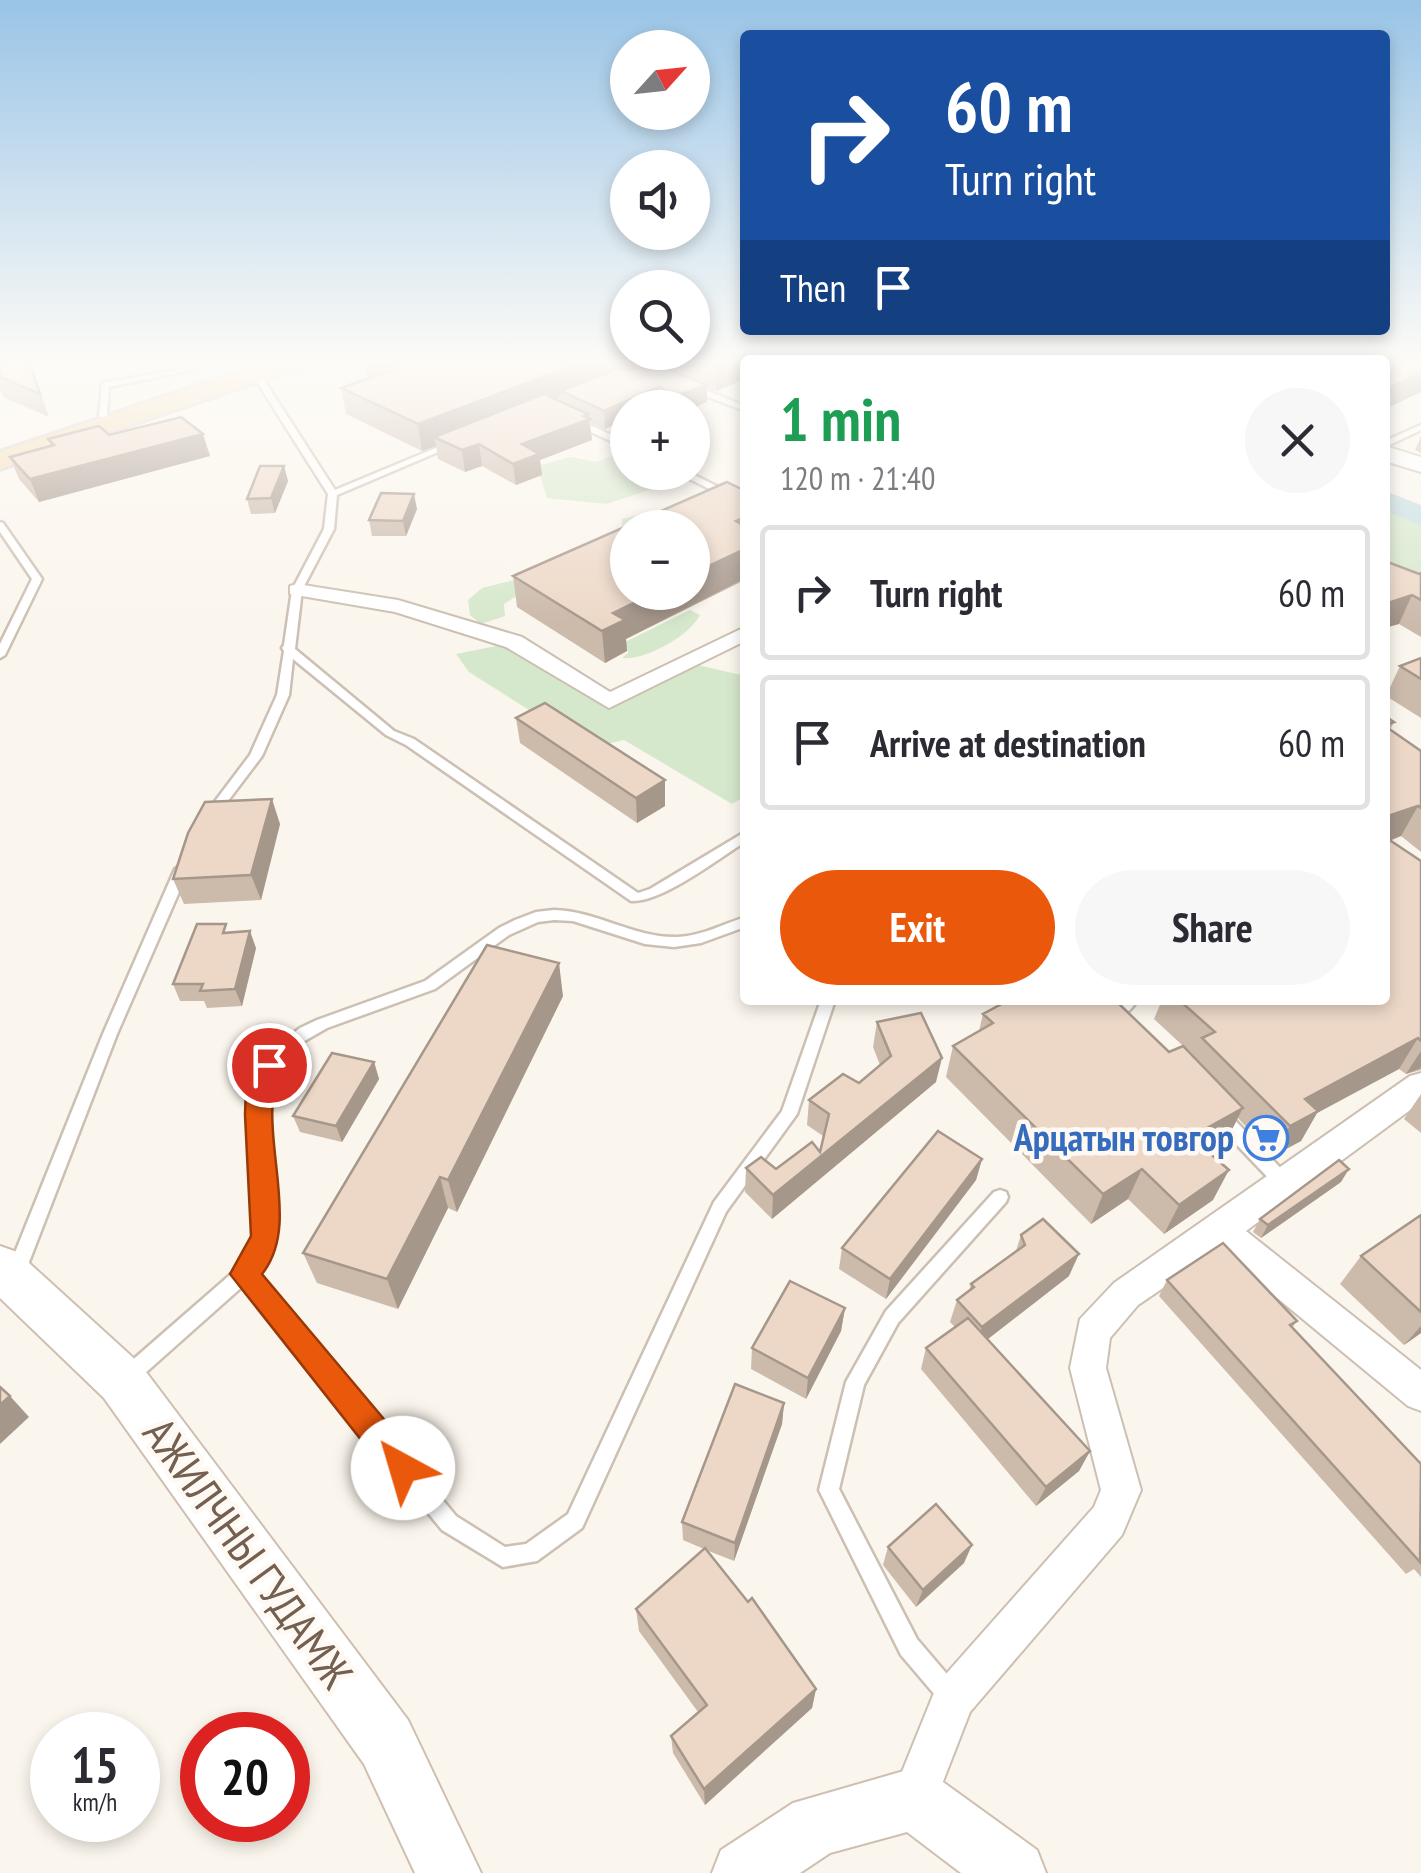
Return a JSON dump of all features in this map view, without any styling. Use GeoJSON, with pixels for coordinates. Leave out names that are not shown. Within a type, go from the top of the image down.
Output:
{"type":"FeatureCollection","features":[{"type":"Feature","properties":{"kind":"main road"},"geometry":{"type":"LineString","coordinates":[[0,461],[36,448]]}},
{"type":"Feature","properties":{"kind":"main road"},"geometry":{"type":"LineString","coordinates":[[1390,455],[1421,466]]}},
{"type":"Feature","properties":{"kind":"main road","name":"АЖИЛЧНЫ ГУДАМЖ"},"geometry":{"type":"LineString","coordinates":[[7,1274],[122,1381],[386,1742],[450,1873]]}},
{"type":"Feature","properties":{"kind":"main road"},"geometry":{"type":"LineString","coordinates":[[744,1873],[815,1824],[914,1799],[1014,1873]]}},
{"type":"Feature","properties":{"kind":"street"},"geometry":{"type":"LineString","coordinates":[[297,590],[398,606],[514,642],[610,701],[740,636]]}},
{"type":"Feature","properties":{"kind":"street"},"geometry":{"type":"LineString","coordinates":[[914,1799],[953,1698],[1108,1521],[1122,1490],[1088,1368],[1093,1331],[1126,1294],[1421,1086]]}},
{"type":"Feature","properties":{"kind":"street"},"geometry":{"type":"LineString","coordinates":[[1220,1231],[1421,1393]]}},
{"type":"Feature","properties":{"kind":"lane"},"geometry":{"type":"LineString","coordinates":[[200,835],[256,756],[284,695],[297,590],[330,528],[334,494],[308,448]]}},
{"type":"Feature","properties":{"kind":"lane"},"geometry":{"type":"LineString","coordinates":[[334,494],[443,448]]}},
{"type":"Feature","properties":{"kind":"lane"},"geometry":{"type":"LineString","coordinates":[[710,487],[740,502]]}},
{"type":"Feature","properties":{"kind":"lane"},"geometry":{"type":"LineString","coordinates":[[0,525],[37,579],[0,656]]}},
{"type":"Feature","properties":{"kind":"lane"},"geometry":{"type":"LineString","coordinates":[[287,648],[390,733],[410,742],[636,898],[655,892],[740,839]]}},
{"type":"Feature","properties":{"kind":"lane"},"geometry":{"type":"LineString","coordinates":[[7,1274],[192,850]]}},
{"type":"Feature","properties":{"kind":"lane"},"geometry":{"type":"LineString","coordinates":[[122,1381],[244,1274],[260,1255],[266,1236],[259,1086],[269,1065],[288,1043],[341,1015],[430,985],[487,943],[536,918],[552,914],[586,918],[664,943],[701,942],[740,924]]}},
{"type":"Feature","properties":{"kind":"lane"},"geometry":{"type":"LineString","coordinates":[[244,1274],[448,1523],[503,1558],[530,1554],[574,1521],[720,1208],[789,1114],[826,1005]]}},
{"type":"Feature","properties":{"kind":"lane"},"geometry":{"type":"LineString","coordinates":[[1121,1005],[1134,1024]]}},
{"type":"Feature","properties":{"kind":"lane"},"geometry":{"type":"LineString","coordinates":[[1216,1111],[1284,1183]]}},
{"type":"Feature","properties":{"kind":"lane"},"geometry":{"type":"LineString","coordinates":[[953,1698],[909,1648],[829,1490],[855,1382],[892,1317],[1000,1197]]}},
{"type":"Feature","properties":{"kind":"green space"},"geometry":{"type":"Polygon","coordinates":[[[570,457],[597,462],[610,457],[610,490],[648,490],[607,504],[547,498],[537,466],[570,457]]]}},
{"type":"Feature","properties":{"kind":"green space"},"geometry":{"type":"Polygon","coordinates":[[[1390,507],[1421,520],[1421,577],[1390,565],[1390,507]]]}},
{"type":"Feature","properties":{"kind":"green space"},"geometry":{"type":"Polygon","coordinates":[[[610,540],[610,561],[532,598],[521,593],[504,604],[505,616],[481,624],[470,615],[468,600],[482,588],[563,568],[610,540]]]}},
{"type":"Feature","properties":{"kind":"green space"},"geometry":{"type":"Polygon","coordinates":[[[690,610],[700,615],[677,639],[642,656],[622,658],[629,652],[619,645],[690,610]]]}},
{"type":"Feature","properties":{"kind":"green space"},"geometry":{"type":"Polygon","coordinates":[[[506,644],[609,703],[698,665],[740,675],[740,799],[732,804],[624,740],[589,748],[469,672],[456,654],[506,644]]]}},
{"type":"Feature","properties":{"kind":"building"},"geometry":{"type":"Polygon","coordinates":[[[42,448],[148,448],[30,479],[10,457],[42,448]]]}},
{"type":"Feature","properties":{"kind":"building"},"geometry":{"type":"Polygon","coordinates":[[[486,448],[529,448],[539,454],[513,464],[486,448]]]}},
{"type":"Feature","properties":{"kind":"building"},"geometry":{"type":"Polygon","coordinates":[[[260,466],[284,466],[271,498],[247,499],[260,466]]]}},
{"type":"Feature","properties":{"kind":"building"},"geometry":{"type":"Polygon","coordinates":[[[727,482],[740,488],[740,519],[736,521],[740,523],[740,551],[710,566],[710,510],[663,510],[727,482]]]}},
{"type":"Feature","properties":{"kind":"building"},"geometry":{"type":"Polygon","coordinates":[[[381,493],[414,494],[403,521],[369,520],[381,493]]]}},
{"type":"Feature","properties":{"kind":"building"},"geometry":{"type":"Polygon","coordinates":[[[610,533],[610,610],[619,610],[613,613],[625,620],[602,631],[513,576],[610,533]]]}},
{"type":"Feature","properties":{"kind":"building"},"geometry":{"type":"Polygon","coordinates":[[[1390,563],[1421,573],[1421,600],[1412,595],[1390,602],[1390,563]]]}},
{"type":"Feature","properties":{"kind":"building"},"geometry":{"type":"Polygon","coordinates":[[[1421,658],[1421,679],[1400,666],[1421,658]]]}},
{"type":"Feature","properties":{"kind":"building"},"geometry":{"type":"Polygon","coordinates":[[[545,703],[665,780],[636,798],[516,718],[545,703]]]}},
{"type":"Feature","properties":{"kind":"building"},"geometry":{"type":"Polygon","coordinates":[[[1390,729],[1421,751],[1421,808],[1390,815],[1390,729]]]}},
{"type":"Feature","properties":{"kind":"building"},"geometry":{"type":"Polygon","coordinates":[[[272,799],[251,875],[173,879],[188,833],[205,802],[272,799]]]}},
{"type":"Feature","properties":{"kind":"building"},"geometry":{"type":"Polygon","coordinates":[[[1390,840],[1421,861],[1421,1041],[1418,1038],[1305,1099],[1318,1111],[1290,1126],[1202,1038],[1215,1032],[1185,1005],[1390,1005],[1390,840]]]}},
{"type":"Feature","properties":{"kind":"building"},"geometry":{"type":"Polygon","coordinates":[[[197,924],[226,924],[223,933],[250,931],[235,989],[200,991],[203,984],[173,984],[197,924]]]}},
{"type":"Feature","properties":{"kind":"building"},"geometry":{"type":"Polygon","coordinates":[[[487,945],[559,963],[448,1180],[440,1177],[387,1279],[303,1253],[487,945]]]}},
{"type":"Feature","properties":{"kind":"building"},"geometry":{"type":"Polygon","coordinates":[[[1000,1005],[1120,1005],[1169,1052],[1183,1046],[1243,1108],[1191,1137],[1229,1170],[1179,1205],[1142,1169],[1103,1194],[953,1046],[993,1023],[983,1014],[1000,1005]]]}},
{"type":"Feature","properties":{"kind":"building"},"geometry":{"type":"Polygon","coordinates":[[[921,1013],[942,1058],[773,1195],[746,1168],[761,1157],[776,1169],[812,1142],[820,1152],[829,1114],[809,1100],[843,1074],[859,1083],[891,1056],[877,1022],[921,1013]]]}},
{"type":"Feature","properties":{"kind":"building"},"geometry":{"type":"Polygon","coordinates":[[[332,1053],[374,1062],[336,1126],[293,1116],[332,1053]]]}},
{"type":"Feature","properties":{"kind":"building"},"geometry":{"type":"Polygon","coordinates":[[[938,1131],[982,1159],[890,1279],[842,1248],[938,1131]]]}},
{"type":"Feature","properties":{"kind":"building"},"geometry":{"type":"Polygon","coordinates":[[[1339,1160],[1349,1169],[1268,1225],[1260,1219],[1339,1160]]]}},
{"type":"Feature","properties":{"kind":"building"},"geometry":{"type":"Polygon","coordinates":[[[1421,1215],[1421,1312],[1361,1256],[1421,1215]]]}},
{"type":"Feature","properties":{"kind":"building"},"geometry":{"type":"Polygon","coordinates":[[[1043,1219],[1079,1254],[982,1327],[957,1300],[974,1287],[971,1284],[1025,1245],[1021,1235],[1043,1219]]]}},
{"type":"Feature","properties":{"kind":"building"},"geometry":{"type":"Polygon","coordinates":[[[1223,1243],[1297,1321],[1290,1325],[1421,1464],[1420,1562],[1167,1280],[1223,1243]]]}},
{"type":"Feature","properties":{"kind":"building"},"geometry":{"type":"Polygon","coordinates":[[[790,1281],[845,1308],[808,1378],[752,1348],[790,1281]]]}},
{"type":"Feature","properties":{"kind":"building"},"geometry":{"type":"Polygon","coordinates":[[[968,1318],[1090,1451],[1046,1487],[926,1348],[968,1318]]]}},
{"type":"Feature","properties":{"kind":"building"},"geometry":{"type":"Polygon","coordinates":[[[735,1384],[784,1403],[735,1543],[682,1522],[735,1384]]]}},
{"type":"Feature","properties":{"kind":"building"},"geometry":{"type":"Polygon","coordinates":[[[0,1387],[10,1396],[0,1405],[0,1387]]]}},
{"type":"Feature","properties":{"kind":"building"},"geometry":{"type":"Polygon","coordinates":[[[936,1504],[972,1545],[923,1590],[888,1547],[936,1504]]]}},
{"type":"Feature","properties":{"kind":"building"},"geometry":{"type":"Polygon","coordinates":[[[705,1548],[748,1602],[752,1598],[816,1689],[704,1789],[671,1736],[707,1705],[636,1609],[705,1548]]]}},
{"type":"Feature","properties":{"kind":"waterway"},"geometry":{"type":"LineString","coordinates":[[1390,502],[1421,516]]}},
{"type":"Feature","properties":{"kind":"place","name":"Арцатын товгор"},"geometry":{"type":"Point","coordinates":[1266,1138]}},
{"type":"Feature","properties":{"kind":"route"},"geometry":{"type":"LineString","coordinates":[[269,1065],[259,1086],[258,1115],[266,1236],[260,1255],[244,1274],[403,1468]]}}]}
